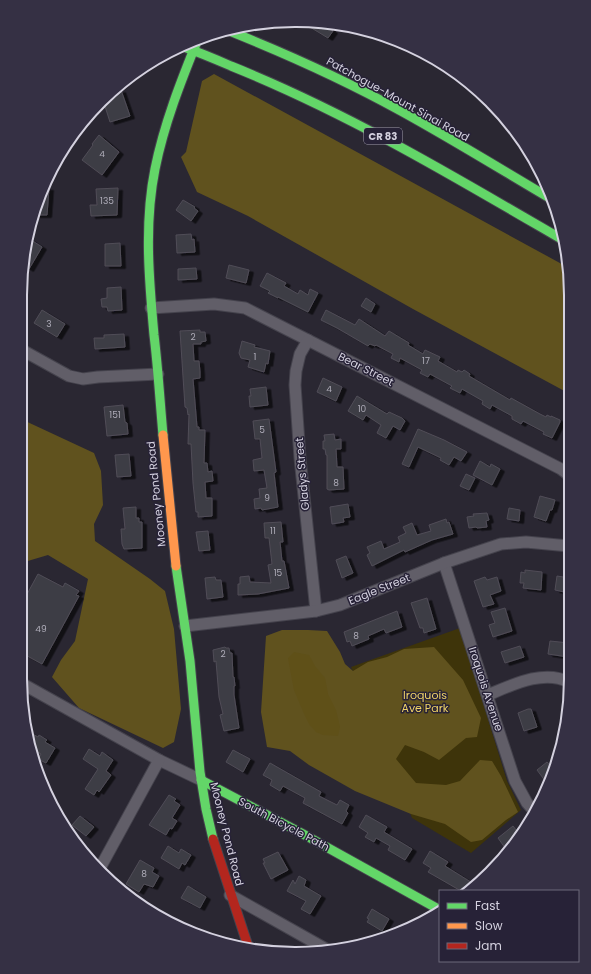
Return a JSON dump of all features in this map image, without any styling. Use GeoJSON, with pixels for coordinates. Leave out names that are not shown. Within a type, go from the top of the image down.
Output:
{"type":"FeatureCollection","features":[{"type":"Feature","properties":{"kind":"main road","name":"Patchogue-Mount Sinai Road"},"geometry":{"type":"LineString","coordinates":[[236,34],[284,53],[350,84],[545,195]]}},
{"type":"Feature","properties":{"kind":"main road","name":"Mooney Pond Road"},"geometry":{"type":"LineString","coordinates":[[195,46],[168,118],[157,156],[151,204],[151,308],[174,553],[193,684],[201,780],[206,809],[230,895],[247,943]]}},
{"type":"Feature","properties":{"kind":"main road","name":"CR 83"},"geometry":{"type":"LineString","coordinates":[[189,49],[279,85],[346,116],[410,151],[558,237]]}},
{"type":"Feature","properties":{"kind":"main road","name":"South Bicycle Path"},"geometry":{"type":"LineString","coordinates":[[201,780],[303,834],[436,908]]}},
{"type":"Feature","properties":{"kind":"street","name":"Bear Street"},"geometry":{"type":"LineString","coordinates":[[151,308],[214,304],[245,308],[564,472]]}},
{"type":"Feature","properties":{"kind":"street","name":"Gladys Street"},"geometry":{"type":"LineString","coordinates":[[308,340],[300,354],[295,385],[300,458],[316,611]]}},
{"type":"Feature","properties":{"kind":"street"},"geometry":{"type":"LineString","coordinates":[[27,353],[68,376],[83,379],[158,374]]}},
{"type":"Feature","properties":{"kind":"street","name":"Eagle Street"},"geometry":{"type":"LineString","coordinates":[[185,626],[316,611],[340,605],[444,563],[501,544],[526,542],[564,546]]}},
{"type":"Feature","properties":{"kind":"street","name":"Iroquois Avenue"},"geometry":{"type":"LineString","coordinates":[[444,563],[515,781],[531,807]]}},
{"type":"Feature","properties":{"kind":"street"},"geometry":{"type":"LineString","coordinates":[[488,695],[508,686],[538,678],[545,677],[564,680]]}},
{"type":"Feature","properties":{"kind":"street","name":"South Bicycle Path"},"geometry":{"type":"LineString","coordinates":[[27,687],[159,760],[201,780]]}},
{"type":"Feature","properties":{"kind":"street"},"geometry":{"type":"LineString","coordinates":[[102,864],[159,760]]}},
{"type":"Feature","properties":{"kind":"street"},"geometry":{"type":"LineString","coordinates":[[230,895],[320,946]]}},
{"type":"Feature","properties":{"kind":"green space"},"geometry":{"type":"Polygon","coordinates":[[[214,74],[562,264],[564,296],[564,391],[413,309],[248,216],[197,192],[181,157],[186,152],[202,81],[214,74]]]}},
{"type":"Feature","properties":{"kind":"green space"},"geometry":{"type":"Polygon","coordinates":[[[27,422],[94,453],[101,471],[103,505],[94,524],[95,541],[165,591],[174,629],[181,709],[174,742],[163,748],[79,708],[52,677],[61,660],[75,641],[88,579],[48,555],[27,561],[27,422]]]}},
{"type":"Feature","properties":{"kind":"green space","name":"Iroquois Ave Park"},"geometry":{"type":"Polygon","coordinates":[[[460,628],[507,781],[521,810],[471,853],[412,818],[351,667],[460,628]]]}},
{"type":"Feature","properties":{"kind":"green space"},"geometry":{"type":"Polygon","coordinates":[[[282,630],[327,631],[340,652],[345,664],[353,671],[368,662],[387,657],[404,649],[434,647],[463,680],[481,718],[477,737],[466,738],[439,760],[424,752],[405,745],[396,759],[416,783],[446,785],[460,781],[480,760],[492,761],[501,776],[518,812],[482,840],[471,842],[445,824],[411,814],[355,791],[309,765],[290,751],[267,747],[261,712],[266,636],[282,630]]]}},
{"type":"Feature","properties":{"kind":"shaded area"},"geometry":{"type":"Polygon","coordinates":[[[294,652],[309,655],[315,666],[325,678],[328,694],[336,710],[340,727],[338,736],[323,735],[316,732],[309,724],[294,690],[288,658],[294,652]]]}},
{"type":"Feature","properties":{"kind":"building"},"geometry":{"type":"Polygon","coordinates":[[[311,28],[330,29],[333,31],[328,38],[311,28]]]}},
{"type":"Feature","properties":{"kind":"building"},"geometry":{"type":"Polygon","coordinates":[[[121,91],[130,116],[110,122],[105,107],[121,91]]]}},
{"type":"Feature","properties":{"kind":"building"},"geometry":{"type":"Polygon","coordinates":[[[99,135],[119,152],[102,175],[82,160],[99,135]]]}},
{"type":"Feature","properties":{"kind":"building"},"geometry":{"type":"Polygon","coordinates":[[[118,188],[117,215],[91,216],[90,205],[97,205],[96,189],[118,188]]]}},
{"type":"Feature","properties":{"kind":"building"},"geometry":{"type":"Polygon","coordinates":[[[49,189],[47,215],[39,215],[49,189]]]}},
{"type":"Feature","properties":{"kind":"building"},"geometry":{"type":"Polygon","coordinates":[[[183,200],[195,207],[194,208],[198,211],[191,221],[176,210],[183,200]]]}},
{"type":"Feature","properties":{"kind":"building"},"geometry":{"type":"Polygon","coordinates":[[[191,234],[192,240],[194,239],[195,252],[177,253],[176,235],[191,234]]]}},
{"type":"Feature","properties":{"kind":"building"},"geometry":{"type":"Polygon","coordinates":[[[32,241],[42,247],[29,269],[29,260],[32,241]]]}},
{"type":"Feature","properties":{"kind":"building"},"geometry":{"type":"Polygon","coordinates":[[[120,243],[121,266],[105,266],[105,244],[120,243]]]}},
{"type":"Feature","properties":{"kind":"building"},"geometry":{"type":"Polygon","coordinates":[[[229,265],[249,270],[246,283],[226,278],[229,265]]]}},
{"type":"Feature","properties":{"kind":"building"},"geometry":{"type":"Polygon","coordinates":[[[196,268],[197,279],[178,280],[178,269],[196,268]]]}},
{"type":"Feature","properties":{"kind":"building"},"geometry":{"type":"Polygon","coordinates":[[[267,273],[286,283],[284,286],[298,294],[300,290],[308,295],[310,289],[318,293],[308,312],[268,293],[270,291],[260,286],[267,273]]]}},
{"type":"Feature","properties":{"kind":"building"},"geometry":{"type":"Polygon","coordinates":[[[121,287],[122,310],[108,311],[107,307],[102,307],[101,299],[107,298],[107,288],[121,287]]]}},
{"type":"Feature","properties":{"kind":"building"},"geometry":{"type":"Polygon","coordinates":[[[366,298],[375,304],[371,312],[361,306],[366,298]]]}},
{"type":"Feature","properties":{"kind":"building"},"geometry":{"type":"Polygon","coordinates":[[[42,310],[65,324],[57,337],[34,323],[42,310]]]}},
{"type":"Feature","properties":{"kind":"building"},"geometry":{"type":"Polygon","coordinates":[[[326,310],[355,325],[359,319],[385,336],[389,331],[409,343],[408,345],[423,354],[425,350],[440,357],[438,361],[457,372],[458,370],[462,372],[464,370],[470,374],[469,376],[510,400],[511,398],[546,417],[547,415],[560,420],[552,438],[523,421],[521,424],[512,419],[512,416],[492,405],[490,409],[482,404],[483,401],[462,389],[460,393],[450,388],[452,386],[430,374],[428,377],[420,373],[422,370],[400,358],[399,362],[391,358],[393,354],[376,345],[370,344],[368,346],[321,320],[326,310]]]}},
{"type":"Feature","properties":{"kind":"building"},"geometry":{"type":"Polygon","coordinates":[[[200,330],[200,332],[205,332],[206,341],[201,342],[201,344],[193,344],[194,361],[199,361],[200,372],[200,378],[193,379],[197,427],[199,427],[199,430],[205,430],[204,463],[207,463],[208,472],[212,471],[213,481],[205,482],[206,498],[212,498],[212,516],[198,517],[198,512],[196,512],[193,483],[191,444],[188,444],[189,414],[188,415],[187,408],[185,407],[180,331],[200,330]]]}},
{"type":"Feature","properties":{"kind":"building"},"geometry":{"type":"Polygon","coordinates":[[[124,334],[125,347],[95,349],[94,338],[104,338],[104,335],[124,334]]]}},
{"type":"Feature","properties":{"kind":"building"},"geometry":{"type":"Polygon","coordinates":[[[242,341],[255,345],[254,347],[270,351],[268,364],[266,363],[264,372],[248,367],[250,360],[241,358],[239,353],[242,341]]]}},
{"type":"Feature","properties":{"kind":"building"},"geometry":{"type":"Polygon","coordinates":[[[323,378],[342,387],[336,401],[317,392],[323,378]]]}},
{"type":"Feature","properties":{"kind":"building"},"geometry":{"type":"Polygon","coordinates":[[[266,387],[268,405],[250,407],[250,389],[266,387]]]}},
{"type":"Feature","properties":{"kind":"building"},"geometry":{"type":"Polygon","coordinates":[[[357,396],[387,414],[389,412],[402,418],[405,421],[400,430],[393,426],[386,438],[377,433],[381,425],[366,415],[363,420],[348,411],[357,396]]]}},
{"type":"Feature","properties":{"kind":"building"},"geometry":{"type":"Polygon","coordinates":[[[123,405],[128,434],[107,436],[104,407],[123,405]]]}},
{"type":"Feature","properties":{"kind":"building"},"geometry":{"type":"Polygon","coordinates":[[[269,419],[276,472],[274,473],[278,507],[262,510],[261,508],[255,509],[254,499],[260,498],[259,489],[267,488],[264,470],[254,471],[253,460],[262,458],[260,439],[255,439],[253,421],[269,419]]]}},
{"type":"Feature","properties":{"kind":"building"},"geometry":{"type":"Polygon","coordinates":[[[418,429],[467,452],[461,461],[454,457],[449,465],[440,460],[441,458],[418,447],[409,467],[402,464],[418,429]]]}},
{"type":"Feature","properties":{"kind":"building"},"geometry":{"type":"Polygon","coordinates":[[[334,434],[335,440],[341,439],[341,449],[336,449],[337,467],[343,467],[344,489],[329,490],[327,489],[327,455],[325,449],[323,449],[323,441],[325,441],[324,435],[334,434]]]}},
{"type":"Feature","properties":{"kind":"building"},"geometry":{"type":"Polygon","coordinates":[[[129,454],[131,476],[117,477],[115,455],[129,454]]]}},
{"type":"Feature","properties":{"kind":"building"},"geometry":{"type":"Polygon","coordinates":[[[480,461],[490,467],[491,464],[500,469],[492,485],[473,475],[480,461]]]}},
{"type":"Feature","properties":{"kind":"building"},"geometry":{"type":"Polygon","coordinates":[[[466,474],[475,478],[469,490],[460,486],[466,474]]]}},
{"type":"Feature","properties":{"kind":"building"},"geometry":{"type":"Polygon","coordinates":[[[540,496],[555,500],[546,521],[534,517],[540,496]]]}},
{"type":"Feature","properties":{"kind":"building"},"geometry":{"type":"Polygon","coordinates":[[[348,504],[350,517],[343,518],[344,522],[332,524],[330,507],[348,504]]]}},
{"type":"Feature","properties":{"kind":"building"},"geometry":{"type":"Polygon","coordinates":[[[136,507],[136,518],[139,518],[139,522],[142,522],[142,548],[124,549],[122,544],[121,529],[125,529],[123,508],[136,507]]]}},
{"type":"Feature","properties":{"kind":"building"},"geometry":{"type":"Polygon","coordinates":[[[509,508],[520,510],[519,521],[507,519],[509,508]]]}},
{"type":"Feature","properties":{"kind":"building"},"geometry":{"type":"Polygon","coordinates":[[[487,513],[489,520],[486,521],[487,527],[469,528],[467,517],[474,516],[473,514],[487,513]]]}},
{"type":"Feature","properties":{"kind":"building"},"geometry":{"type":"Polygon","coordinates":[[[446,519],[447,523],[449,522],[453,534],[432,540],[405,552],[404,550],[372,566],[367,555],[370,553],[367,547],[381,541],[384,549],[400,542],[398,537],[406,533],[403,527],[412,523],[417,535],[431,531],[429,525],[446,519]]]}},
{"type":"Feature","properties":{"kind":"building"},"geometry":{"type":"Polygon","coordinates":[[[281,522],[283,542],[280,542],[282,561],[284,561],[289,588],[258,594],[238,595],[238,584],[240,584],[240,577],[249,576],[250,582],[271,583],[268,565],[272,564],[269,538],[265,538],[264,523],[281,522]]]}},
{"type":"Feature","properties":{"kind":"building"},"geometry":{"type":"Polygon","coordinates":[[[208,531],[210,550],[199,551],[196,532],[208,531]]]}},
{"type":"Feature","properties":{"kind":"building"},"geometry":{"type":"Polygon","coordinates":[[[346,556],[353,573],[342,578],[336,560],[346,556]]]}},
{"type":"Feature","properties":{"kind":"building"},"geometry":{"type":"Polygon","coordinates":[[[525,570],[542,572],[541,590],[523,588],[524,583],[520,583],[521,572],[525,573],[525,570]]]}},
{"type":"Feature","properties":{"kind":"building"},"geometry":{"type":"Polygon","coordinates":[[[38,574],[63,587],[65,583],[79,591],[76,595],[79,596],[42,664],[27,656],[27,594],[38,574]]]}},
{"type":"Feature","properties":{"kind":"building"},"geometry":{"type":"Polygon","coordinates":[[[557,576],[564,577],[564,592],[555,590],[557,576]]]}},
{"type":"Feature","properties":{"kind":"building"},"geometry":{"type":"Polygon","coordinates":[[[215,577],[216,580],[221,580],[223,597],[207,599],[205,578],[215,577]]]}},
{"type":"Feature","properties":{"kind":"building"},"geometry":{"type":"Polygon","coordinates":[[[485,577],[487,580],[497,577],[501,591],[490,595],[494,604],[483,607],[474,581],[485,577]]]}},
{"type":"Feature","properties":{"kind":"building"},"geometry":{"type":"Polygon","coordinates":[[[427,598],[436,629],[424,633],[423,628],[420,628],[411,603],[427,598]]]}},
{"type":"Feature","properties":{"kind":"building"},"geometry":{"type":"Polygon","coordinates":[[[505,608],[512,631],[493,637],[489,625],[495,623],[491,612],[505,608]]]}},
{"type":"Feature","properties":{"kind":"building"},"geometry":{"type":"Polygon","coordinates":[[[397,611],[402,627],[386,633],[384,629],[368,636],[369,639],[352,646],[350,641],[347,642],[344,632],[397,611]]]}},
{"type":"Feature","properties":{"kind":"building"},"geometry":{"type":"Polygon","coordinates":[[[550,641],[564,642],[564,656],[548,654],[550,641]]]}},
{"type":"Feature","properties":{"kind":"building"},"geometry":{"type":"Polygon","coordinates":[[[520,646],[524,657],[505,663],[501,652],[520,646]]]}},
{"type":"Feature","properties":{"kind":"building"},"geometry":{"type":"Polygon","coordinates":[[[225,647],[229,648],[230,653],[232,653],[235,686],[234,695],[239,728],[224,731],[220,715],[223,714],[219,697],[216,661],[214,662],[213,650],[225,647]]]}},
{"type":"Feature","properties":{"kind":"building"},"geometry":{"type":"Polygon","coordinates":[[[531,709],[537,727],[524,731],[518,713],[531,709]]]}},
{"type":"Feature","properties":{"kind":"building"},"geometry":{"type":"Polygon","coordinates":[[[33,734],[38,737],[39,735],[47,740],[45,742],[55,748],[46,763],[39,760],[41,754],[37,752],[33,734]]]}},
{"type":"Feature","properties":{"kind":"building"},"geometry":{"type":"Polygon","coordinates":[[[89,749],[100,756],[102,752],[113,760],[106,771],[111,775],[99,792],[97,790],[94,795],[85,789],[98,769],[83,759],[89,749]]]}},
{"type":"Feature","properties":{"kind":"building"},"geometry":{"type":"Polygon","coordinates":[[[233,750],[250,759],[243,772],[226,762],[233,750]]]}},
{"type":"Feature","properties":{"kind":"building"},"geometry":{"type":"Polygon","coordinates":[[[547,762],[550,765],[544,780],[537,770],[547,762]]]}},
{"type":"Feature","properties":{"kind":"building"},"geometry":{"type":"Polygon","coordinates":[[[270,763],[321,792],[319,796],[337,805],[340,800],[349,805],[346,811],[348,813],[342,824],[303,803],[305,798],[283,786],[280,791],[270,785],[272,780],[263,775],[270,763]]]}},
{"type":"Feature","properties":{"kind":"building"},"geometry":{"type":"Polygon","coordinates":[[[169,795],[176,799],[174,801],[180,805],[172,818],[177,821],[166,835],[149,825],[169,795]]]}},
{"type":"Feature","properties":{"kind":"building"},"geometry":{"type":"Polygon","coordinates":[[[366,815],[387,827],[384,832],[412,849],[405,860],[388,850],[390,846],[376,838],[374,842],[365,837],[368,833],[359,827],[366,815]]]}},
{"type":"Feature","properties":{"kind":"building"},"geometry":{"type":"Polygon","coordinates":[[[80,816],[94,827],[86,836],[72,825],[80,816]]]}},
{"type":"Feature","properties":{"kind":"building"},"geometry":{"type":"Polygon","coordinates":[[[513,826],[517,831],[505,847],[498,838],[513,826]]]}},
{"type":"Feature","properties":{"kind":"building"},"geometry":{"type":"Polygon","coordinates":[[[168,846],[179,853],[181,849],[191,855],[185,865],[182,863],[179,869],[161,858],[168,846]]]}},
{"type":"Feature","properties":{"kind":"building"},"geometry":{"type":"Polygon","coordinates":[[[430,851],[448,862],[445,866],[471,882],[459,890],[428,872],[431,868],[423,863],[430,851]]]}},
{"type":"Feature","properties":{"kind":"building"},"geometry":{"type":"Polygon","coordinates":[[[278,852],[288,870],[271,879],[263,863],[265,863],[263,859],[278,852]]]}},
{"type":"Feature","properties":{"kind":"building"},"geometry":{"type":"Polygon","coordinates":[[[140,860],[154,868],[152,872],[159,876],[153,887],[144,884],[139,892],[126,884],[140,860]]]}},
{"type":"Feature","properties":{"kind":"building"},"geometry":{"type":"Polygon","coordinates":[[[299,876],[306,880],[304,886],[321,896],[310,914],[301,909],[306,901],[287,891],[293,880],[295,884],[299,876]]]}},
{"type":"Feature","properties":{"kind":"building"},"geometry":{"type":"Polygon","coordinates":[[[188,886],[206,897],[200,908],[181,898],[188,886]]]}},
{"type":"Feature","properties":{"kind":"building"},"geometry":{"type":"Polygon","coordinates":[[[372,909],[389,919],[382,931],[367,922],[369,919],[367,918],[372,909]]]}},
{"type":"Feature","properties":{"kind":"traffic: fast"},"geometry":{"type":"LineString","coordinates":[[236,34],[272,48],[359,89],[439,132],[545,195]]}},
{"type":"Feature","properties":{"kind":"traffic: fast"},"geometry":{"type":"LineString","coordinates":[[163,435],[149,273],[148,252],[150,210],[155,169],[163,136],[179,87],[195,46]]}},
{"type":"Feature","properties":{"kind":"traffic: fast"},"geometry":{"type":"LineString","coordinates":[[189,49],[274,84],[359,125],[558,237]]}},
{"type":"Feature","properties":{"kind":"traffic: fast"},"geometry":{"type":"LineString","coordinates":[[176,566],[190,661],[200,772],[213,839]]}},
{"type":"Feature","properties":{"kind":"traffic: fast"},"geometry":{"type":"LineString","coordinates":[[201,780],[303,834],[436,908]]}},
{"type":"Feature","properties":{"kind":"traffic: slow"},"geometry":{"type":"LineString","coordinates":[[163,435],[176,566]]}},
{"type":"Feature","properties":{"kind":"traffic: jam"},"geometry":{"type":"LineString","coordinates":[[213,839],[247,943]]}}]}
